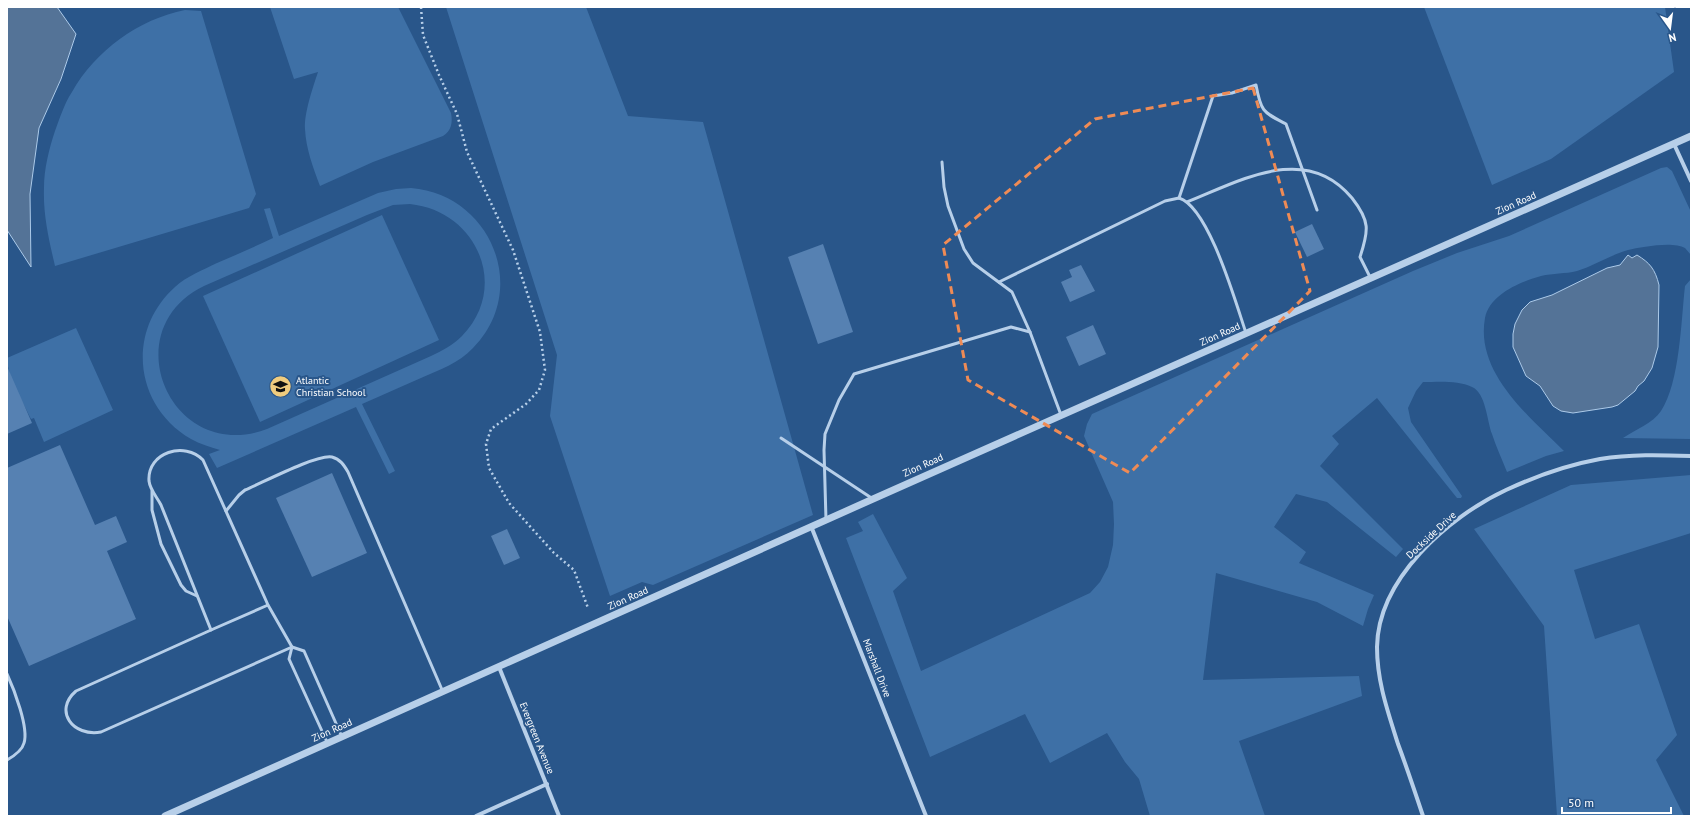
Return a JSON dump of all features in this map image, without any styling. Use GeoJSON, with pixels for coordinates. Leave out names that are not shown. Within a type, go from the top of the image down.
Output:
{"type":"FeatureCollection","features":[{"type":"Feature","properties":{"kind":"street","name":"Zion Road"},"geometry":{"type":"LineString","coordinates":[[165,816],[811,526],[1691,136]]}},
{"type":"Feature","properties":{"kind":"street"},"geometry":{"type":"LineString","coordinates":[[1674,144],[1691,181]]}},
{"type":"Feature","properties":{"kind":"street","name":"Dockside Drive"},"geometry":{"type":"LineString","coordinates":[[1423,816],[1385,704],[1379,677],[1377,648],[1379,634],[1387,604],[1402,575],[1430,544],[1468,512],[1504,491],[1526,481],[1565,467],[1600,459],[1651,455],[1691,456]]}},
{"type":"Feature","properties":{"kind":"street","name":"Marshall Drive"},"geometry":{"type":"LineString","coordinates":[[811,526],[926,816]]}},
{"type":"Feature","properties":{"kind":"street","name":"Evergreen Avenue"},"geometry":{"type":"LineString","coordinates":[[499,667],[559,816]]}},
{"type":"Feature","properties":{"kind":"street"},"geometry":{"type":"LineString","coordinates":[[476,816],[547,784]]}},
{"type":"Feature","properties":{"kind":"lane"},"geometry":{"type":"LineString","coordinates":[[1179,198],[1213,96],[1232,93],[1256,85],[1262,108],[1269,115],[1286,124],[1317,210]]}},
{"type":"Feature","properties":{"kind":"lane"},"geometry":{"type":"LineString","coordinates":[[942,162],[944,187],[948,206],[964,249],[973,263],[1012,292],[1030,332],[1062,415]]}},
{"type":"Feature","properties":{"kind":"lane"},"geometry":{"type":"LineString","coordinates":[[1187,202],[1264,172],[1289,168],[1315,172],[1340,186],[1360,209],[1368,231],[1360,257],[1370,278]]}},
{"type":"Feature","properties":{"kind":"lane"},"geometry":{"type":"LineString","coordinates":[[999,282],[1165,201],[1179,198],[1187,202],[1200,216],[1209,234],[1246,333]]}},
{"type":"Feature","properties":{"kind":"lane"},"geometry":{"type":"LineString","coordinates":[[826,520],[824,467],[825,434],[839,400],[854,374],[1011,328],[1030,332]]}},
{"type":"Feature","properties":{"kind":"lane"},"geometry":{"type":"LineString","coordinates":[[781,438],[873,499]]}},
{"type":"Feature","properties":{"kind":"lane"},"geometry":{"type":"LineString","coordinates":[[197,596],[186,591],[181,585],[161,544],[152,510],[152,491],[149,478],[155,463],[167,452],[183,450],[196,454],[203,460],[268,605],[292,646],[304,651],[342,737]]}},
{"type":"Feature","properties":{"kind":"lane"},"geometry":{"type":"LineString","coordinates":[[226,511],[245,490],[318,459],[329,457],[339,460],[348,472],[443,692]]}},
{"type":"Feature","properties":{"kind":"lane"},"geometry":{"type":"LineString","coordinates":[[152,491],[161,506],[211,630]]}},
{"type":"Feature","properties":{"kind":"lane"},"geometry":{"type":"LineString","coordinates":[[268,605],[76,691],[71,696],[67,708],[70,722],[75,728],[84,732],[101,732],[292,646]]}},
{"type":"Feature","properties":{"kind":"lane"},"geometry":{"type":"LineString","coordinates":[[292,646],[290,659],[327,744]]}},
{"type":"Feature","properties":{"kind":"lane"},"geometry":{"type":"LineString","coordinates":[[7,674],[14,690],[26,736],[25,743],[19,752],[7,760]]}},
{"type":"Feature","properties":{"kind":"path"},"geometry":{"type":"LineString","coordinates":[[421,7],[424,35],[439,75],[457,114],[467,152],[513,250],[540,332],[545,370],[539,390],[526,404],[491,429],[486,444],[489,468],[509,503],[554,553],[574,570],[588,608]]}},
{"type":"Feature","properties":{"kind":"highlighted area"},"geometry":{"type":"Polygon","coordinates":[[[1253,88],[1310,291],[1130,473],[968,380],[943,245],[1095,119],[1253,88]]]}},
{"type":"Feature","properties":{"kind":"shaded area"},"geometry":{"type":"Polygon","coordinates":[[[7,7],[57,7],[76,34],[61,79],[39,128],[30,194],[31,267],[7,230],[7,7]]]}},
{"type":"Feature","properties":{"kind":"shaded area"},"geometry":{"type":"Polygon","coordinates":[[[270,7],[398,7],[451,113],[452,120],[448,132],[443,136],[373,162],[320,186],[308,151],[305,129],[307,108],[318,72],[294,79],[270,7]]]}},
{"type":"Feature","properties":{"kind":"shaded area"},"geometry":{"type":"Polygon","coordinates":[[[446,7],[586,7],[628,116],[703,122],[813,515],[653,585],[642,582],[610,596],[550,416],[557,355],[446,7]]]}},
{"type":"Feature","properties":{"kind":"shaded area"},"geometry":{"type":"Polygon","coordinates":[[[1424,7],[1665,7],[1674,72],[1551,159],[1492,185],[1424,7]]]}},
{"type":"Feature","properties":{"kind":"shaded area"},"geometry":{"type":"Polygon","coordinates":[[[185,10],[201,11],[256,194],[249,208],[55,266],[45,218],[44,181],[46,166],[55,131],[69,97],[93,63],[120,39],[151,21],[168,14],[185,10]]]}},
{"type":"Feature","properties":{"kind":"shaded area"},"geometry":{"type":"Polygon","coordinates":[[[1667,167],[1672,171],[1691,212],[1691,255],[1685,248],[1680,246],[1657,245],[1641,247],[1628,250],[1577,271],[1546,275],[1524,282],[1507,290],[1493,302],[1485,318],[1484,338],[1488,357],[1497,375],[1521,408],[1564,451],[1546,456],[1507,472],[1490,428],[1483,401],[1477,390],[1461,383],[1423,382],[1416,391],[1408,408],[1411,422],[1462,496],[1461,498],[1457,498],[1377,398],[1332,436],[1339,444],[1320,466],[1403,549],[1396,557],[1327,502],[1296,494],[1274,527],[1306,552],[1299,563],[1374,595],[1363,626],[1317,602],[1216,573],[1203,680],[1359,676],[1362,696],[1239,741],[1265,816],[1150,816],[1139,779],[1125,762],[1107,733],[1050,763],[1025,714],[930,757],[846,538],[863,531],[858,522],[873,514],[907,578],[893,591],[921,671],[1090,593],[1100,582],[1108,567],[1113,545],[1113,502],[1084,436],[1087,424],[1092,414],[1413,271],[1457,253],[1509,236],[1661,168],[1667,167]]]}},
{"type":"Feature","properties":{"kind":"shaded area"},"geometry":{"type":"Polygon","coordinates":[[[411,188],[439,194],[462,207],[481,226],[493,248],[500,273],[499,299],[490,324],[473,348],[462,358],[442,369],[362,404],[395,471],[389,474],[356,407],[217,468],[209,454],[220,450],[191,439],[172,425],[158,408],[148,388],[143,367],[144,346],[149,325],[159,305],[175,287],[190,276],[273,238],[264,209],[270,208],[279,236],[378,193],[396,189],[411,188]],[[410,204],[393,205],[204,286],[177,306],[162,332],[159,360],[165,388],[181,411],[204,428],[233,435],[267,429],[431,356],[455,342],[462,336],[476,317],[484,296],[484,275],[479,254],[469,236],[453,221],[433,210],[410,204]]]}},
{"type":"Feature","properties":{"kind":"shaded area"},"geometry":{"type":"Polygon","coordinates":[[[382,215],[439,340],[260,422],[203,296],[382,215]]]}},
{"type":"Feature","properties":{"kind":"shaded area"},"geometry":{"type":"Polygon","coordinates":[[[1628,255],[1632,258],[1637,255],[1649,264],[1656,275],[1659,285],[1658,347],[1652,368],[1644,381],[1635,391],[1618,405],[1573,413],[1561,411],[1553,406],[1540,386],[1526,376],[1513,347],[1515,324],[1522,310],[1530,302],[1552,295],[1607,268],[1620,265],[1628,255]]]}},
{"type":"Feature","properties":{"kind":"shaded area"},"geometry":{"type":"Polygon","coordinates":[[[1691,279],[1691,439],[1623,438],[1644,426],[1658,415],[1667,399],[1676,368],[1679,351],[1685,286],[1691,279]]]}},
{"type":"Feature","properties":{"kind":"shaded area"},"geometry":{"type":"Polygon","coordinates":[[[76,328],[113,410],[44,442],[34,418],[31,419],[16,389],[10,373],[7,358],[76,328]]]}},
{"type":"Feature","properties":{"kind":"shaded area"},"geometry":{"type":"Polygon","coordinates":[[[1691,475],[1691,533],[1574,570],[1595,639],[1639,624],[1677,735],[1656,760],[1684,816],[1557,816],[1544,626],[1474,529],[1571,485],[1691,475]]]}},
{"type":"Feature","properties":{"kind":"building"},"geometry":{"type":"Polygon","coordinates":[[[1312,224],[1324,249],[1307,257],[1295,232],[1312,224]]]}},
{"type":"Feature","properties":{"kind":"building"},"geometry":{"type":"Polygon","coordinates":[[[823,244],[853,332],[818,344],[788,257],[823,244]]]}},
{"type":"Feature","properties":{"kind":"building"},"geometry":{"type":"Polygon","coordinates":[[[1081,265],[1095,291],[1070,302],[1061,282],[1072,277],[1069,270],[1081,265]]]}},
{"type":"Feature","properties":{"kind":"building"},"geometry":{"type":"Polygon","coordinates":[[[1093,325],[1106,354],[1079,366],[1066,337],[1093,325]]]}},
{"type":"Feature","properties":{"kind":"building"},"geometry":{"type":"Polygon","coordinates":[[[7,366],[32,423],[7,434],[7,366]]]}},
{"type":"Feature","properties":{"kind":"building"},"geometry":{"type":"Polygon","coordinates":[[[60,445],[95,525],[116,516],[127,542],[107,551],[136,619],[29,666],[7,616],[7,468],[60,445]]]}},
{"type":"Feature","properties":{"kind":"building"},"geometry":{"type":"Polygon","coordinates":[[[332,473],[367,553],[312,577],[276,498],[332,473]]]}},
{"type":"Feature","properties":{"kind":"building"},"geometry":{"type":"Polygon","coordinates":[[[507,529],[520,558],[504,565],[491,536],[507,529]]]}},
{"type":"Feature","properties":{"kind":"place","name":"Atlantic Christian School"},"geometry":{"type":"Point","coordinates":[280,386]}}]}
